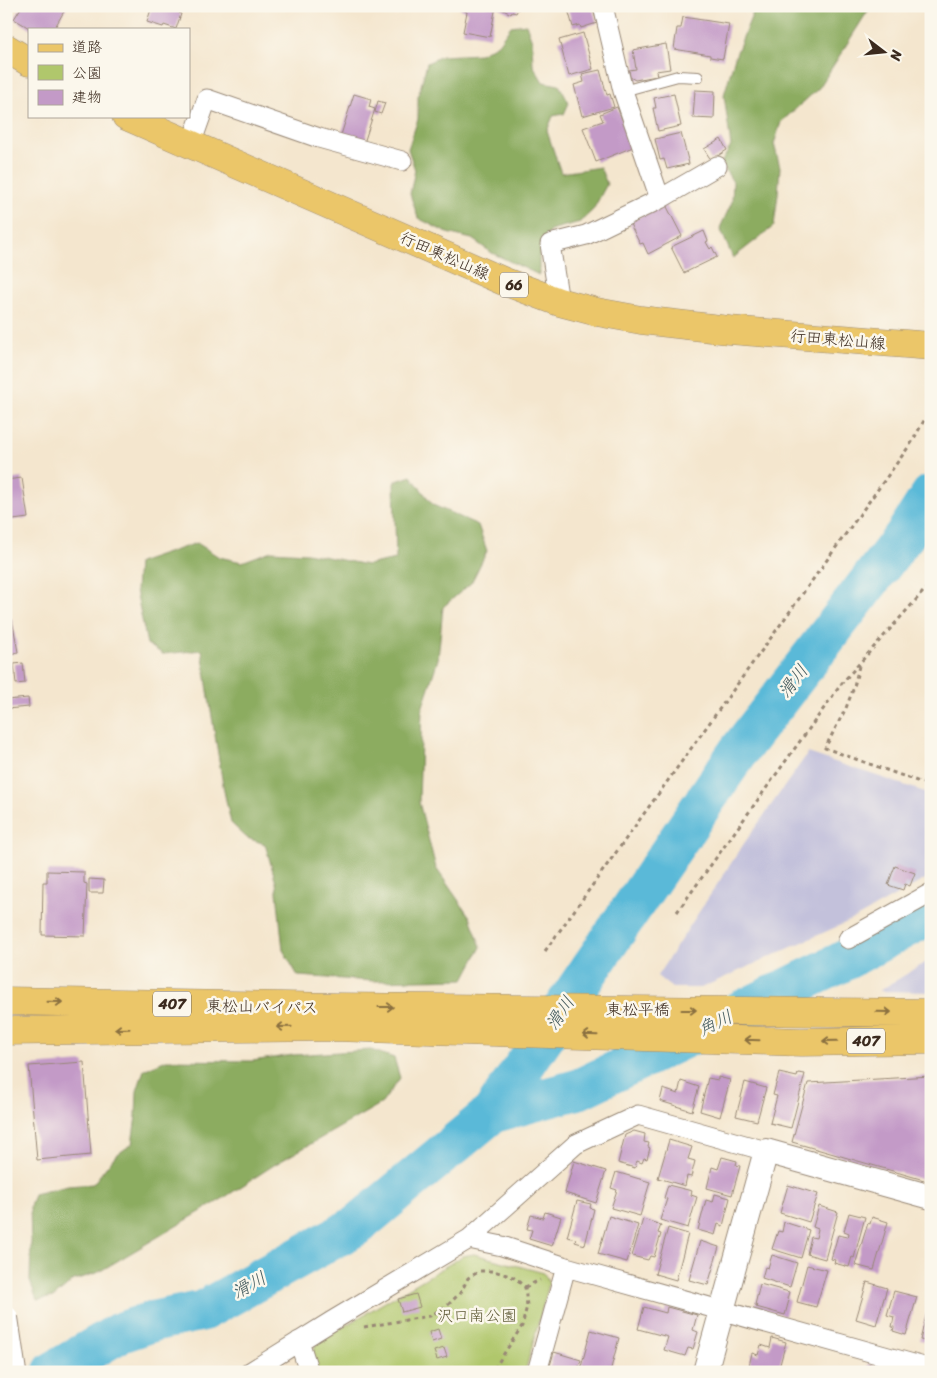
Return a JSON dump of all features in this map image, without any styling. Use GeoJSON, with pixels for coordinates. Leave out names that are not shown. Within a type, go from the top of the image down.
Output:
{"type":"FeatureCollection","features":[{"type":"Feature","properties":{"kind":"main road"},"geometry":{"type":"LineString","coordinates":[[6,48],[28,61]]}},
{"type":"Feature","properties":{"kind":"main road","name":"行田東松山線"},"geometry":{"type":"LineString","coordinates":[[131,118],[503,280],[559,302],[606,314],[669,324],[931,346]]}},
{"type":"Feature","properties":{"kind":"main road","name":"東松山バイパス"},"geometry":{"type":"LineString","coordinates":[[6,1001],[335,1017]]}},
{"type":"Feature","properties":{"kind":"main road","name":"東松平橋"},"geometry":{"type":"LineString","coordinates":[[335,1017],[818,1011],[931,1013]]}},
{"type":"Feature","properties":{"kind":"main road","name":"東松山バイパス"},"geometry":{"type":"LineString","coordinates":[[6,1031],[335,1017]]}},
{"type":"Feature","properties":{"kind":"main road","name":"東松平橋"},"geometry":{"type":"LineString","coordinates":[[335,1017],[801,1042],[931,1040]]}},
{"type":"Feature","properties":{"kind":"street"},"geometry":{"type":"LineString","coordinates":[[603,6],[623,91],[660,199]]}},
{"type":"Feature","properties":{"kind":"street"},"geometry":{"type":"LineString","coordinates":[[191,144],[207,99],[319,138],[402,161]]}},
{"type":"Feature","properties":{"kind":"street"},"geometry":{"type":"LineString","coordinates":[[559,302],[550,244],[586,235],[660,199],[717,166]]}},
{"type":"Feature","properties":{"kind":"street"},"geometry":{"type":"LineString","coordinates":[[848,939],[931,893]]}},
{"type":"Feature","properties":{"kind":"street"},"geometry":{"type":"LineString","coordinates":[[250,1372],[469,1239],[576,1144],[638,1115],[931,1197]]}},
{"type":"Feature","properties":{"kind":"street"},"geometry":{"type":"LineString","coordinates":[[705,1372],[766,1151]]}},
{"type":"Feature","properties":{"kind":"street"},"geometry":{"type":"LineString","coordinates":[[469,1239],[502,1246],[566,1268],[931,1369]]}},
{"type":"Feature","properties":{"kind":"street"},"geometry":{"type":"LineString","coordinates":[[537,1372],[566,1268]]}},
{"type":"Feature","properties":{"kind":"street"},"geometry":{"type":"LineString","coordinates":[[6,1318],[14,1372]]}},
{"type":"Feature","properties":{"kind":"street"},"geometry":{"type":"LineString","coordinates":[[299,1341],[309,1372]]}},
{"type":"Feature","properties":{"kind":"lane"},"geometry":{"type":"LineString","coordinates":[[623,91],[678,76],[698,77]]}},
{"type":"Feature","properties":{"kind":"path"},"geometry":{"type":"LineString","coordinates":[[546,951],[912,442],[931,408]]}},
{"type":"Feature","properties":{"kind":"path"},"geometry":{"type":"LineString","coordinates":[[677,912],[842,683],[931,583]]}},
{"type":"Feature","properties":{"kind":"path"},"geometry":{"type":"LineString","coordinates":[[859,663],[854,686],[846,708],[825,748],[931,786]]}},
{"type":"Feature","properties":{"kind":"path"},"geometry":{"type":"LineString","coordinates":[[332,1321],[359,1328],[430,1316],[448,1306],[461,1292],[468,1278],[480,1271],[494,1271],[513,1277],[525,1287],[527,1306],[522,1326],[494,1372]]}},
{"type":"Feature","properties":{"kind":"shaded area"},"geometry":{"type":"Polygon","coordinates":[[[808,753],[931,794],[931,876],[854,919],[701,988],[672,988],[657,976],[745,842],[808,753]]]}},
{"type":"Feature","properties":{"kind":"shaded area"},"geometry":{"type":"Polygon","coordinates":[[[931,959],[931,992],[879,991],[931,959]]]}},
{"type":"Feature","properties":{"kind":"green space"},"geometry":{"type":"Polygon","coordinates":[[[723,6],[871,6],[819,88],[781,122],[774,144],[780,167],[774,226],[733,258],[720,228],[732,202],[733,182],[721,163],[731,146],[724,95],[735,57],[754,10],[723,6]]]}},
{"type":"Feature","properties":{"kind":"green space"},"geometry":{"type":"Polygon","coordinates":[[[526,24],[532,41],[533,65],[543,82],[559,85],[569,103],[564,114],[553,116],[547,131],[561,173],[600,167],[607,184],[593,210],[580,222],[550,230],[539,255],[539,275],[492,253],[472,239],[447,233],[418,218],[410,194],[415,170],[408,149],[418,119],[418,97],[427,63],[442,56],[480,54],[498,44],[511,26],[526,24]]]}},
{"type":"Feature","properties":{"kind":"green space"},"geometry":{"type":"Polygon","coordinates":[[[411,476],[433,505],[478,525],[487,551],[471,583],[443,607],[438,659],[422,709],[419,802],[436,868],[470,917],[481,947],[464,979],[373,981],[298,976],[283,950],[276,882],[265,844],[247,838],[231,823],[224,791],[202,650],[163,654],[147,644],[136,590],[138,563],[197,543],[219,557],[242,562],[271,551],[307,553],[367,565],[396,559],[394,482],[411,476]]]}},
{"type":"Feature","properties":{"kind":"green space"},"geometry":{"type":"Polygon","coordinates":[[[371,1050],[394,1058],[400,1078],[382,1103],[274,1165],[222,1199],[97,1273],[74,1280],[54,1297],[37,1300],[30,1281],[30,1207],[34,1194],[68,1186],[93,1184],[115,1156],[132,1144],[137,1091],[144,1070],[166,1060],[252,1061],[293,1055],[371,1050]]]}},
{"type":"Feature","properties":{"kind":"green space","name":"沢口南公園"},"geometry":{"type":"Polygon","coordinates":[[[474,1254],[544,1273],[549,1284],[525,1372],[316,1372],[312,1357],[316,1343],[463,1256],[474,1254]]]}},
{"type":"Feature","properties":{"kind":"building"},"geometry":{"type":"Polygon","coordinates":[[[22,6],[67,6],[55,28],[29,28],[14,19],[22,6]]]}},
{"type":"Feature","properties":{"kind":"building"},"geometry":{"type":"Polygon","coordinates":[[[152,6],[181,6],[179,13],[181,14],[176,28],[164,25],[163,27],[147,22],[152,6]]]}},
{"type":"Feature","properties":{"kind":"building"},"geometry":{"type":"Polygon","coordinates":[[[456,6],[496,6],[490,37],[463,32],[467,12],[456,6]]]}},
{"type":"Feature","properties":{"kind":"building"},"geometry":{"type":"Polygon","coordinates":[[[496,6],[520,6],[516,13],[512,12],[511,14],[496,6]]]}},
{"type":"Feature","properties":{"kind":"building"},"geometry":{"type":"Polygon","coordinates":[[[567,6],[592,6],[597,23],[581,28],[580,25],[573,27],[567,6]]]}},
{"type":"Feature","properties":{"kind":"building"},"geometry":{"type":"Polygon","coordinates":[[[683,17],[729,24],[723,59],[674,49],[677,28],[681,28],[683,17]]]}},
{"type":"Feature","properties":{"kind":"building"},"geometry":{"type":"Polygon","coordinates":[[[583,33],[593,69],[569,76],[559,40],[583,33]]]}},
{"type":"Feature","properties":{"kind":"building"},"geometry":{"type":"Polygon","coordinates":[[[666,44],[670,69],[656,71],[657,76],[635,80],[630,77],[629,70],[636,69],[633,50],[666,44]]]}},
{"type":"Feature","properties":{"kind":"building"},"geometry":{"type":"Polygon","coordinates":[[[600,70],[607,95],[610,94],[614,107],[582,116],[574,85],[584,82],[582,74],[600,70]]]}},
{"type":"Feature","properties":{"kind":"building"},"geometry":{"type":"Polygon","coordinates":[[[695,90],[715,91],[714,119],[693,118],[695,90]]]}},
{"type":"Feature","properties":{"kind":"building"},"geometry":{"type":"Polygon","coordinates":[[[354,94],[371,99],[369,107],[375,109],[364,143],[341,135],[354,94]]]}},
{"type":"Feature","properties":{"kind":"building"},"geometry":{"type":"Polygon","coordinates":[[[674,94],[681,126],[658,131],[653,108],[656,108],[654,98],[674,94]]]}},
{"type":"Feature","properties":{"kind":"building"},"geometry":{"type":"Polygon","coordinates":[[[378,101],[385,103],[381,114],[375,112],[378,101]]]}},
{"type":"Feature","properties":{"kind":"building"},"geometry":{"type":"Polygon","coordinates":[[[617,107],[633,147],[596,162],[583,128],[603,121],[600,114],[617,107]]]}},
{"type":"Feature","properties":{"kind":"building"},"geometry":{"type":"Polygon","coordinates":[[[681,133],[689,164],[667,169],[664,159],[660,160],[655,139],[681,133]]]}},
{"type":"Feature","properties":{"kind":"building"},"geometry":{"type":"Polygon","coordinates":[[[721,139],[727,150],[711,160],[704,149],[721,139]]]}},
{"type":"Feature","properties":{"kind":"building"},"geometry":{"type":"Polygon","coordinates":[[[665,203],[682,236],[648,254],[643,243],[640,244],[629,222],[665,203]]]}},
{"type":"Feature","properties":{"kind":"building"},"geometry":{"type":"Polygon","coordinates":[[[704,231],[708,241],[706,242],[710,249],[712,247],[717,257],[684,273],[671,247],[704,231]]]}},
{"type":"Feature","properties":{"kind":"building"},"geometry":{"type":"Polygon","coordinates":[[[22,478],[28,518],[6,521],[6,480],[22,478]]]}},
{"type":"Feature","properties":{"kind":"building"},"geometry":{"type":"Polygon","coordinates":[[[12,619],[18,652],[6,655],[6,620],[12,619]]]}},
{"type":"Feature","properties":{"kind":"building"},"geometry":{"type":"Polygon","coordinates":[[[23,663],[25,683],[16,684],[14,664],[23,663]]]}},
{"type":"Feature","properties":{"kind":"building"},"geometry":{"type":"Polygon","coordinates":[[[28,698],[29,707],[6,709],[6,700],[28,698]]]}},
{"type":"Feature","properties":{"kind":"building"},"geometry":{"type":"Polygon","coordinates":[[[895,866],[915,873],[910,886],[905,884],[903,890],[888,885],[895,866]]]}},
{"type":"Feature","properties":{"kind":"building"},"geometry":{"type":"Polygon","coordinates":[[[47,871],[84,872],[84,883],[87,884],[85,936],[42,935],[43,882],[47,882],[47,871]]]}},
{"type":"Feature","properties":{"kind":"building"},"geometry":{"type":"Polygon","coordinates":[[[89,879],[104,880],[103,893],[89,893],[89,879]]]}},
{"type":"Feature","properties":{"kind":"building"},"geometry":{"type":"Polygon","coordinates":[[[84,1062],[91,1155],[37,1160],[29,1066],[84,1062]]]}},
{"type":"Feature","properties":{"kind":"building"},"geometry":{"type":"Polygon","coordinates":[[[779,1073],[797,1077],[798,1073],[805,1074],[791,1128],[770,1123],[777,1096],[773,1095],[779,1073]]]}},
{"type":"Feature","properties":{"kind":"building"},"geometry":{"type":"Polygon","coordinates":[[[931,1076],[931,1182],[792,1142],[808,1083],[931,1076]]]}},
{"type":"Feature","properties":{"kind":"building"},"geometry":{"type":"Polygon","coordinates":[[[718,1077],[730,1080],[720,1117],[700,1111],[708,1078],[718,1080],[718,1077]]]}},
{"type":"Feature","properties":{"kind":"building"},"geometry":{"type":"Polygon","coordinates":[[[681,1081],[699,1087],[692,1111],[660,1101],[663,1089],[678,1094],[681,1081]]]}},
{"type":"Feature","properties":{"kind":"building"},"geometry":{"type":"Polygon","coordinates":[[[745,1082],[766,1088],[757,1121],[736,1116],[745,1082]]]}},
{"type":"Feature","properties":{"kind":"building"},"geometry":{"type":"Polygon","coordinates":[[[634,1131],[645,1134],[644,1142],[649,1143],[648,1147],[650,1148],[647,1159],[644,1158],[642,1163],[637,1161],[635,1168],[618,1163],[625,1135],[634,1131]]]}},
{"type":"Feature","properties":{"kind":"building"},"geometry":{"type":"Polygon","coordinates":[[[669,1140],[692,1147],[688,1159],[695,1161],[691,1177],[687,1176],[685,1186],[658,1178],[669,1140]]]}},
{"type":"Feature","properties":{"kind":"building"},"geometry":{"type":"Polygon","coordinates":[[[722,1157],[737,1161],[736,1165],[740,1166],[732,1195],[707,1188],[712,1167],[718,1169],[722,1157]]]}},
{"type":"Feature","properties":{"kind":"building"},"geometry":{"type":"Polygon","coordinates":[[[574,1161],[606,1171],[596,1203],[565,1193],[574,1161]]]}},
{"type":"Feature","properties":{"kind":"building"},"geometry":{"type":"Polygon","coordinates":[[[616,1172],[650,1182],[640,1216],[611,1208],[617,1190],[611,1188],[616,1172]]]}},
{"type":"Feature","properties":{"kind":"building"},"geometry":{"type":"Polygon","coordinates":[[[668,1185],[692,1191],[691,1195],[697,1197],[688,1228],[660,1220],[667,1199],[664,1198],[668,1185]]]}},
{"type":"Feature","properties":{"kind":"building"},"geometry":{"type":"Polygon","coordinates":[[[788,1185],[818,1194],[809,1222],[780,1213],[788,1185]]]}},
{"type":"Feature","properties":{"kind":"building"},"geometry":{"type":"Polygon","coordinates":[[[715,1194],[730,1198],[723,1226],[718,1224],[715,1235],[698,1230],[706,1200],[713,1202],[715,1194]]]}},
{"type":"Feature","properties":{"kind":"building"},"geometry":{"type":"Polygon","coordinates":[[[577,1201],[591,1204],[590,1208],[594,1209],[585,1245],[575,1242],[576,1239],[567,1237],[577,1201]]]}},
{"type":"Feature","properties":{"kind":"building"},"geometry":{"type":"Polygon","coordinates":[[[819,1206],[838,1212],[825,1259],[807,1254],[811,1237],[816,1238],[818,1229],[813,1227],[819,1206]]]}},
{"type":"Feature","properties":{"kind":"building"},"geometry":{"type":"Polygon","coordinates":[[[545,1212],[561,1217],[552,1246],[529,1239],[532,1230],[527,1229],[531,1215],[543,1218],[545,1212]]]}},
{"type":"Feature","properties":{"kind":"building"},"geometry":{"type":"Polygon","coordinates":[[[849,1213],[865,1217],[854,1258],[852,1257],[849,1267],[834,1263],[835,1260],[831,1259],[838,1235],[848,1237],[849,1233],[844,1231],[849,1213]]]}},
{"type":"Feature","properties":{"kind":"building"},"geometry":{"type":"Polygon","coordinates":[[[609,1216],[638,1225],[627,1262],[598,1254],[609,1216]]]}},
{"type":"Feature","properties":{"kind":"building"},"geometry":{"type":"Polygon","coordinates":[[[872,1217],[888,1222],[874,1270],[855,1265],[868,1223],[870,1224],[872,1217]]]}},
{"type":"Feature","properties":{"kind":"building"},"geometry":{"type":"Polygon","coordinates":[[[643,1219],[661,1225],[658,1233],[661,1234],[654,1257],[650,1256],[648,1260],[632,1256],[643,1219]]]}},
{"type":"Feature","properties":{"kind":"building"},"geometry":{"type":"Polygon","coordinates":[[[784,1222],[809,1230],[801,1258],[772,1249],[778,1231],[782,1232],[784,1222]]]}},
{"type":"Feature","properties":{"kind":"building"},"geometry":{"type":"Polygon","coordinates":[[[668,1228],[688,1234],[676,1280],[655,1274],[668,1228]]]}},
{"type":"Feature","properties":{"kind":"building"},"geometry":{"type":"Polygon","coordinates":[[[700,1241],[719,1247],[708,1285],[689,1280],[700,1241]]]}},
{"type":"Feature","properties":{"kind":"building"},"geometry":{"type":"Polygon","coordinates":[[[772,1255],[797,1263],[790,1287],[762,1278],[765,1267],[768,1268],[772,1255]]]}},
{"type":"Feature","properties":{"kind":"building"},"geometry":{"type":"Polygon","coordinates":[[[807,1265],[827,1270],[816,1307],[797,1302],[807,1265]]]}},
{"type":"Feature","properties":{"kind":"building"},"geometry":{"type":"Polygon","coordinates":[[[867,1282],[887,1288],[876,1325],[856,1319],[867,1282]]]}},
{"type":"Feature","properties":{"kind":"building"},"geometry":{"type":"Polygon","coordinates":[[[760,1284],[789,1292],[785,1315],[756,1307],[760,1284]]]}},
{"type":"Feature","properties":{"kind":"building"},"geometry":{"type":"Polygon","coordinates":[[[894,1291],[917,1297],[906,1335],[893,1331],[894,1317],[887,1315],[894,1291]]]}},
{"type":"Feature","properties":{"kind":"building"},"geometry":{"type":"Polygon","coordinates":[[[416,1294],[420,1307],[402,1312],[398,1299],[416,1294]]]}},
{"type":"Feature","properties":{"kind":"building"},"geometry":{"type":"Polygon","coordinates":[[[931,1300],[931,1342],[920,1340],[931,1300]]]}},
{"type":"Feature","properties":{"kind":"building"},"geometry":{"type":"Polygon","coordinates":[[[644,1307],[666,1313],[667,1307],[697,1315],[693,1330],[698,1332],[693,1349],[688,1348],[685,1356],[664,1350],[668,1337],[638,1329],[644,1307]]]}},
{"type":"Feature","properties":{"kind":"building"},"geometry":{"type":"Polygon","coordinates":[[[438,1329],[441,1339],[432,1342],[429,1332],[438,1329]]]}},
{"type":"Feature","properties":{"kind":"building"},"geometry":{"type":"Polygon","coordinates":[[[591,1330],[619,1338],[610,1372],[592,1372],[593,1370],[581,1367],[591,1330]]]}},
{"type":"Feature","properties":{"kind":"building"},"geometry":{"type":"Polygon","coordinates":[[[772,1338],[786,1342],[778,1372],[768,1372],[749,1366],[752,1353],[758,1355],[761,1345],[770,1348],[772,1338]]]}},
{"type":"Feature","properties":{"kind":"building"},"geometry":{"type":"Polygon","coordinates":[[[444,1348],[447,1357],[437,1360],[434,1351],[444,1348]]]}},
{"type":"Feature","properties":{"kind":"building"},"geometry":{"type":"Polygon","coordinates":[[[554,1352],[581,1360],[577,1372],[558,1372],[549,1369],[554,1352]]]}},
{"type":"Feature","properties":{"kind":"building"},"geometry":{"type":"Polygon","coordinates":[[[869,1364],[893,1371],[893,1372],[867,1370],[869,1364]]]}},
{"type":"Feature","properties":{"kind":"waterway","name":"滑川"},"geometry":{"type":"LineString","coordinates":[[53,1372],[119,1333],[154,1321],[202,1311],[356,1226],[492,1113],[738,752],[905,535],[931,495]]}},
{"type":"Feature","properties":{"kind":"waterway","name":"角川"},"geometry":{"type":"LineString","coordinates":[[492,1113],[579,1089],[838,964],[931,914]]}}]}
